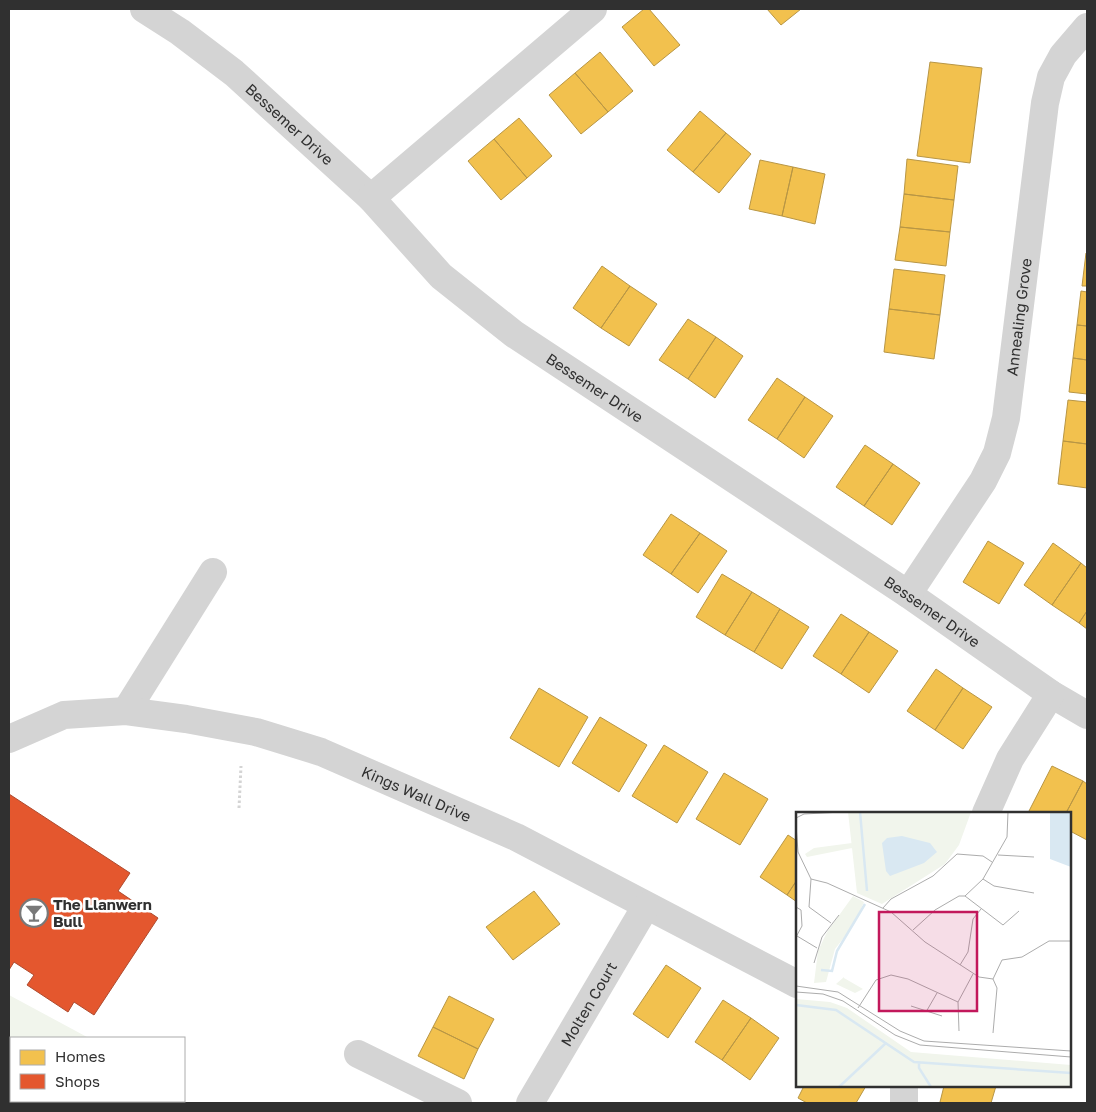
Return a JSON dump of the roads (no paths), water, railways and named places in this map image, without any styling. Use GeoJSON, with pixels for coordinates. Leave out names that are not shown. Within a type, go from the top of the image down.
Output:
{"type":"FeatureCollection","features":[{"type":"Feature","properties":{"kind":"street","name":"Bessemer Drive"},"geometry":{"type":"LineString","coordinates":[[144,9],[180,32],[234,73],[371,198],[441,276],[514,334],[908,594],[1050,694],[1087,715]]}},
{"type":"Feature","properties":{"kind":"street"},"geometry":{"type":"LineString","coordinates":[[371,198],[593,9]]}},
{"type":"Feature","properties":{"kind":"street","name":"Annealing Grove"},"geometry":{"type":"LineString","coordinates":[[908,594],[983,481],[997,453],[1006,418],[1045,103],[1051,77],[1063,55],[1087,27]]}},
{"type":"Feature","properties":{"kind":"street"},"geometry":{"type":"LineString","coordinates":[[126,710],[213,572]]}},
{"type":"Feature","properties":{"kind":"street"},"geometry":{"type":"LineString","coordinates":[[986,812],[1010,759],[1050,694]]}},
{"type":"Feature","properties":{"kind":"street","name":"Kings Wall Drive"},"geometry":{"type":"LineString","coordinates":[[9,739],[64,715],[126,710],[256,732],[321,752],[507,833],[796,983]]}},
{"type":"Feature","properties":{"kind":"street","name":"Molten Court"},"geometry":{"type":"LineString","coordinates":[[530,1103],[646,906]]}},
{"type":"Feature","properties":{"kind":"street"},"geometry":{"type":"LineString","coordinates":[[358,1054],[458,1103]]}},
{"type":"Feature","properties":{"kind":"street"},"geometry":{"type":"LineString","coordinates":[[904,1087],[904,1103]]}},
{"type":"Feature","properties":{"kind":"place","name":"The Llanwern Bull"},"geometry":{"type":"Point","coordinates":[34,913]}}]}
